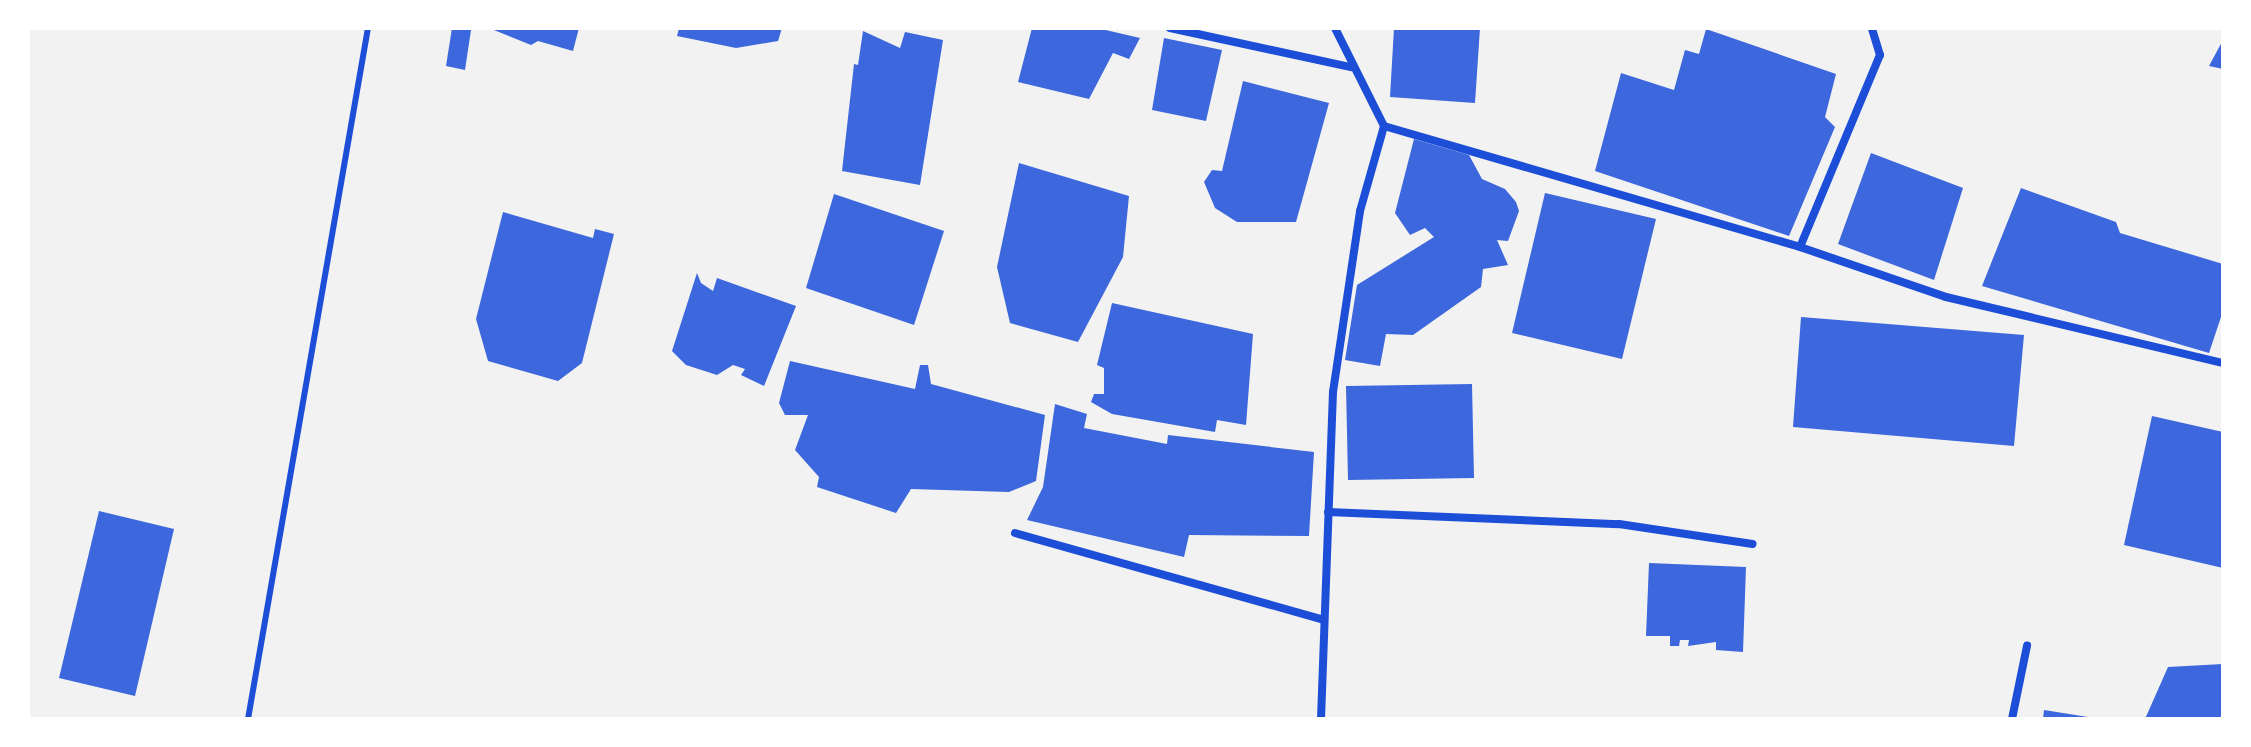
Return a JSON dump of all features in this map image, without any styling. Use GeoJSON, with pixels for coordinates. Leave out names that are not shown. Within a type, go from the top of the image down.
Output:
{"type":"FeatureCollection","features":[{"type":"Feature","properties":{"kind":"street"},"geometry":{"type":"LineString","coordinates":[[1170,28],[1351,67]]}},
{"type":"Feature","properties":{"kind":"street"},"geometry":{"type":"LineString","coordinates":[[1335,28],[1351,67],[1384,126],[1800,247],[1946,297],[2223,363]]}},
{"type":"Feature","properties":{"kind":"street"},"geometry":{"type":"LineString","coordinates":[[1800,247],[1880,55],[1872,28]]}},
{"type":"Feature","properties":{"kind":"street"},"geometry":{"type":"LineString","coordinates":[[1321,719],[1321,619],[1340,340],[1360,211],[1384,126]]}},
{"type":"Feature","properties":{"kind":"street"},"geometry":{"type":"LineString","coordinates":[[1328,512],[1619,524],[1753,544]]}},
{"type":"Feature","properties":{"kind":"street"},"geometry":{"type":"LineString","coordinates":[[1015,533],[1321,619]]}},
{"type":"Feature","properties":{"kind":"street"},"geometry":{"type":"LineString","coordinates":[[2012,719],[2027,646]]}},
{"type":"Feature","properties":{"kind":"lane"},"geometry":{"type":"LineString","coordinates":[[248,719],[368,28]]}},
{"type":"Feature","properties":{"kind":"building"},"geometry":{"type":"Polygon","coordinates":[[[452,28],[471,30],[465,70],[446,66],[452,28]]]}},
{"type":"Feature","properties":{"kind":"building"},"geometry":{"type":"Polygon","coordinates":[[[489,28],[579,28],[573,51],[538,41],[531,45],[489,28]]]}},
{"type":"Feature","properties":{"kind":"building"},"geometry":{"type":"Polygon","coordinates":[[[679,28],[782,28],[778,41],[736,48],[677,36],[679,28]]]}},
{"type":"Feature","properties":{"kind":"building"},"geometry":{"type":"Polygon","coordinates":[[[1032,28],[1097,28],[1140,38],[1129,59],[1113,53],[1089,99],[1018,82],[1032,28]]]}},
{"type":"Feature","properties":{"kind":"building"},"geometry":{"type":"Polygon","coordinates":[[[1394,28],[1480,28],[1475,103],[1390,97],[1394,28]]]}},
{"type":"Feature","properties":{"kind":"building"},"geometry":{"type":"Polygon","coordinates":[[[1706,29],[1836,74],[1825,117],[1835,127],[1789,236],[1595,171],[1621,73],[1674,90],[1685,50],[1699,54],[1706,29]]]}},
{"type":"Feature","properties":{"kind":"building"},"geometry":{"type":"Polygon","coordinates":[[[863,31],[900,48],[905,32],[943,40],[920,185],[842,171],[854,64],[858,65],[863,31]]]}},
{"type":"Feature","properties":{"kind":"building"},"geometry":{"type":"Polygon","coordinates":[[[1164,38],[1222,50],[1206,121],[1152,110],[1164,38]]]}},
{"type":"Feature","properties":{"kind":"building"},"geometry":{"type":"Polygon","coordinates":[[[2223,40],[2223,69],[2209,66],[2223,40]]]}},
{"type":"Feature","properties":{"kind":"building"},"geometry":{"type":"Polygon","coordinates":[[[1243,81],[1329,103],[1296,222],[1237,222],[1215,208],[1204,182],[1212,170],[1222,171],[1243,81]]]}},
{"type":"Feature","properties":{"kind":"building"},"geometry":{"type":"Polygon","coordinates":[[[1414,139],[1469,155],[1482,179],[1505,189],[1516,202],[1519,211],[1508,241],[1497,240],[1508,265],[1483,269],[1481,287],[1413,335],[1386,334],[1380,366],[1345,360],[1357,285],[1434,237],[1425,228],[1410,235],[1395,213],[1414,139]]]}},
{"type":"Feature","properties":{"kind":"building"},"geometry":{"type":"Polygon","coordinates":[[[1871,153],[1963,188],[1934,280],[1838,244],[1871,153]]]}},
{"type":"Feature","properties":{"kind":"building"},"geometry":{"type":"Polygon","coordinates":[[[1019,163],[1129,196],[1123,257],[1078,342],[1010,323],[997,267],[1019,163]]]}},
{"type":"Feature","properties":{"kind":"building"},"geometry":{"type":"Polygon","coordinates":[[[2021,188],[2116,222],[2120,233],[2223,264],[2223,311],[2209,353],[1982,286],[2021,188]]]}},
{"type":"Feature","properties":{"kind":"building"},"geometry":{"type":"Polygon","coordinates":[[[1545,193],[1656,219],[1622,359],[1512,333],[1545,193]]]}},
{"type":"Feature","properties":{"kind":"building"},"geometry":{"type":"Polygon","coordinates":[[[834,194],[944,231],[914,325],[806,288],[834,194]]]}},
{"type":"Feature","properties":{"kind":"building"},"geometry":{"type":"Polygon","coordinates":[[[503,212],[593,238],[595,229],[614,234],[582,363],[558,381],[488,361],[476,319],[503,212]]]}},
{"type":"Feature","properties":{"kind":"building"},"geometry":{"type":"Polygon","coordinates":[[[697,273],[701,283],[713,291],[717,278],[796,306],[764,386],[741,375],[745,369],[733,365],[717,375],[686,365],[672,351],[697,273]]]}},
{"type":"Feature","properties":{"kind":"building"},"geometry":{"type":"Polygon","coordinates":[[[1112,303],[1253,334],[1246,425],[1217,420],[1215,432],[1112,414],[1091,402],[1094,394],[1104,394],[1104,368],[1097,365],[1112,303]]]}},
{"type":"Feature","properties":{"kind":"building"},"geometry":{"type":"Polygon","coordinates":[[[1801,317],[2024,335],[2014,446],[1793,427],[1801,317]]]}},
{"type":"Feature","properties":{"kind":"building"},"geometry":{"type":"Polygon","coordinates":[[[790,361],[915,389],[920,365],[928,365],[931,384],[1045,415],[1036,481],[1009,492],[911,489],[896,513],[817,487],[819,477],[795,450],[808,415],[785,415],[779,403],[790,361]]]}},
{"type":"Feature","properties":{"kind":"building"},"geometry":{"type":"Polygon","coordinates":[[[1472,384],[1474,478],[1348,480],[1346,386],[1472,384]]]}},
{"type":"Feature","properties":{"kind":"building"},"geometry":{"type":"Polygon","coordinates":[[[1055,404],[1087,414],[1084,428],[1167,444],[1168,435],[1314,452],[1309,536],[1189,535],[1184,557],[1027,520],[1043,487],[1055,404]]]}},
{"type":"Feature","properties":{"kind":"building"},"geometry":{"type":"Polygon","coordinates":[[[2152,416],[2223,432],[2223,568],[2124,545],[2152,416]]]}},
{"type":"Feature","properties":{"kind":"building"},"geometry":{"type":"Polygon","coordinates":[[[99,511],[174,529],[135,696],[59,678],[99,511]]]}},
{"type":"Feature","properties":{"kind":"building"},"geometry":{"type":"Polygon","coordinates":[[[1649,563],[1746,567],[1743,652],[1716,650],[1716,642],[1688,646],[1689,640],[1680,640],[1679,646],[1670,646],[1670,636],[1646,636],[1649,563]]]}},
{"type":"Feature","properties":{"kind":"building"},"geometry":{"type":"Polygon","coordinates":[[[2223,664],[2223,719],[2145,719],[2168,667],[2223,664]]]}},
{"type":"Feature","properties":{"kind":"building"},"geometry":{"type":"Polygon","coordinates":[[[2044,710],[2088,717],[2043,719],[2044,710]]]}}]}
